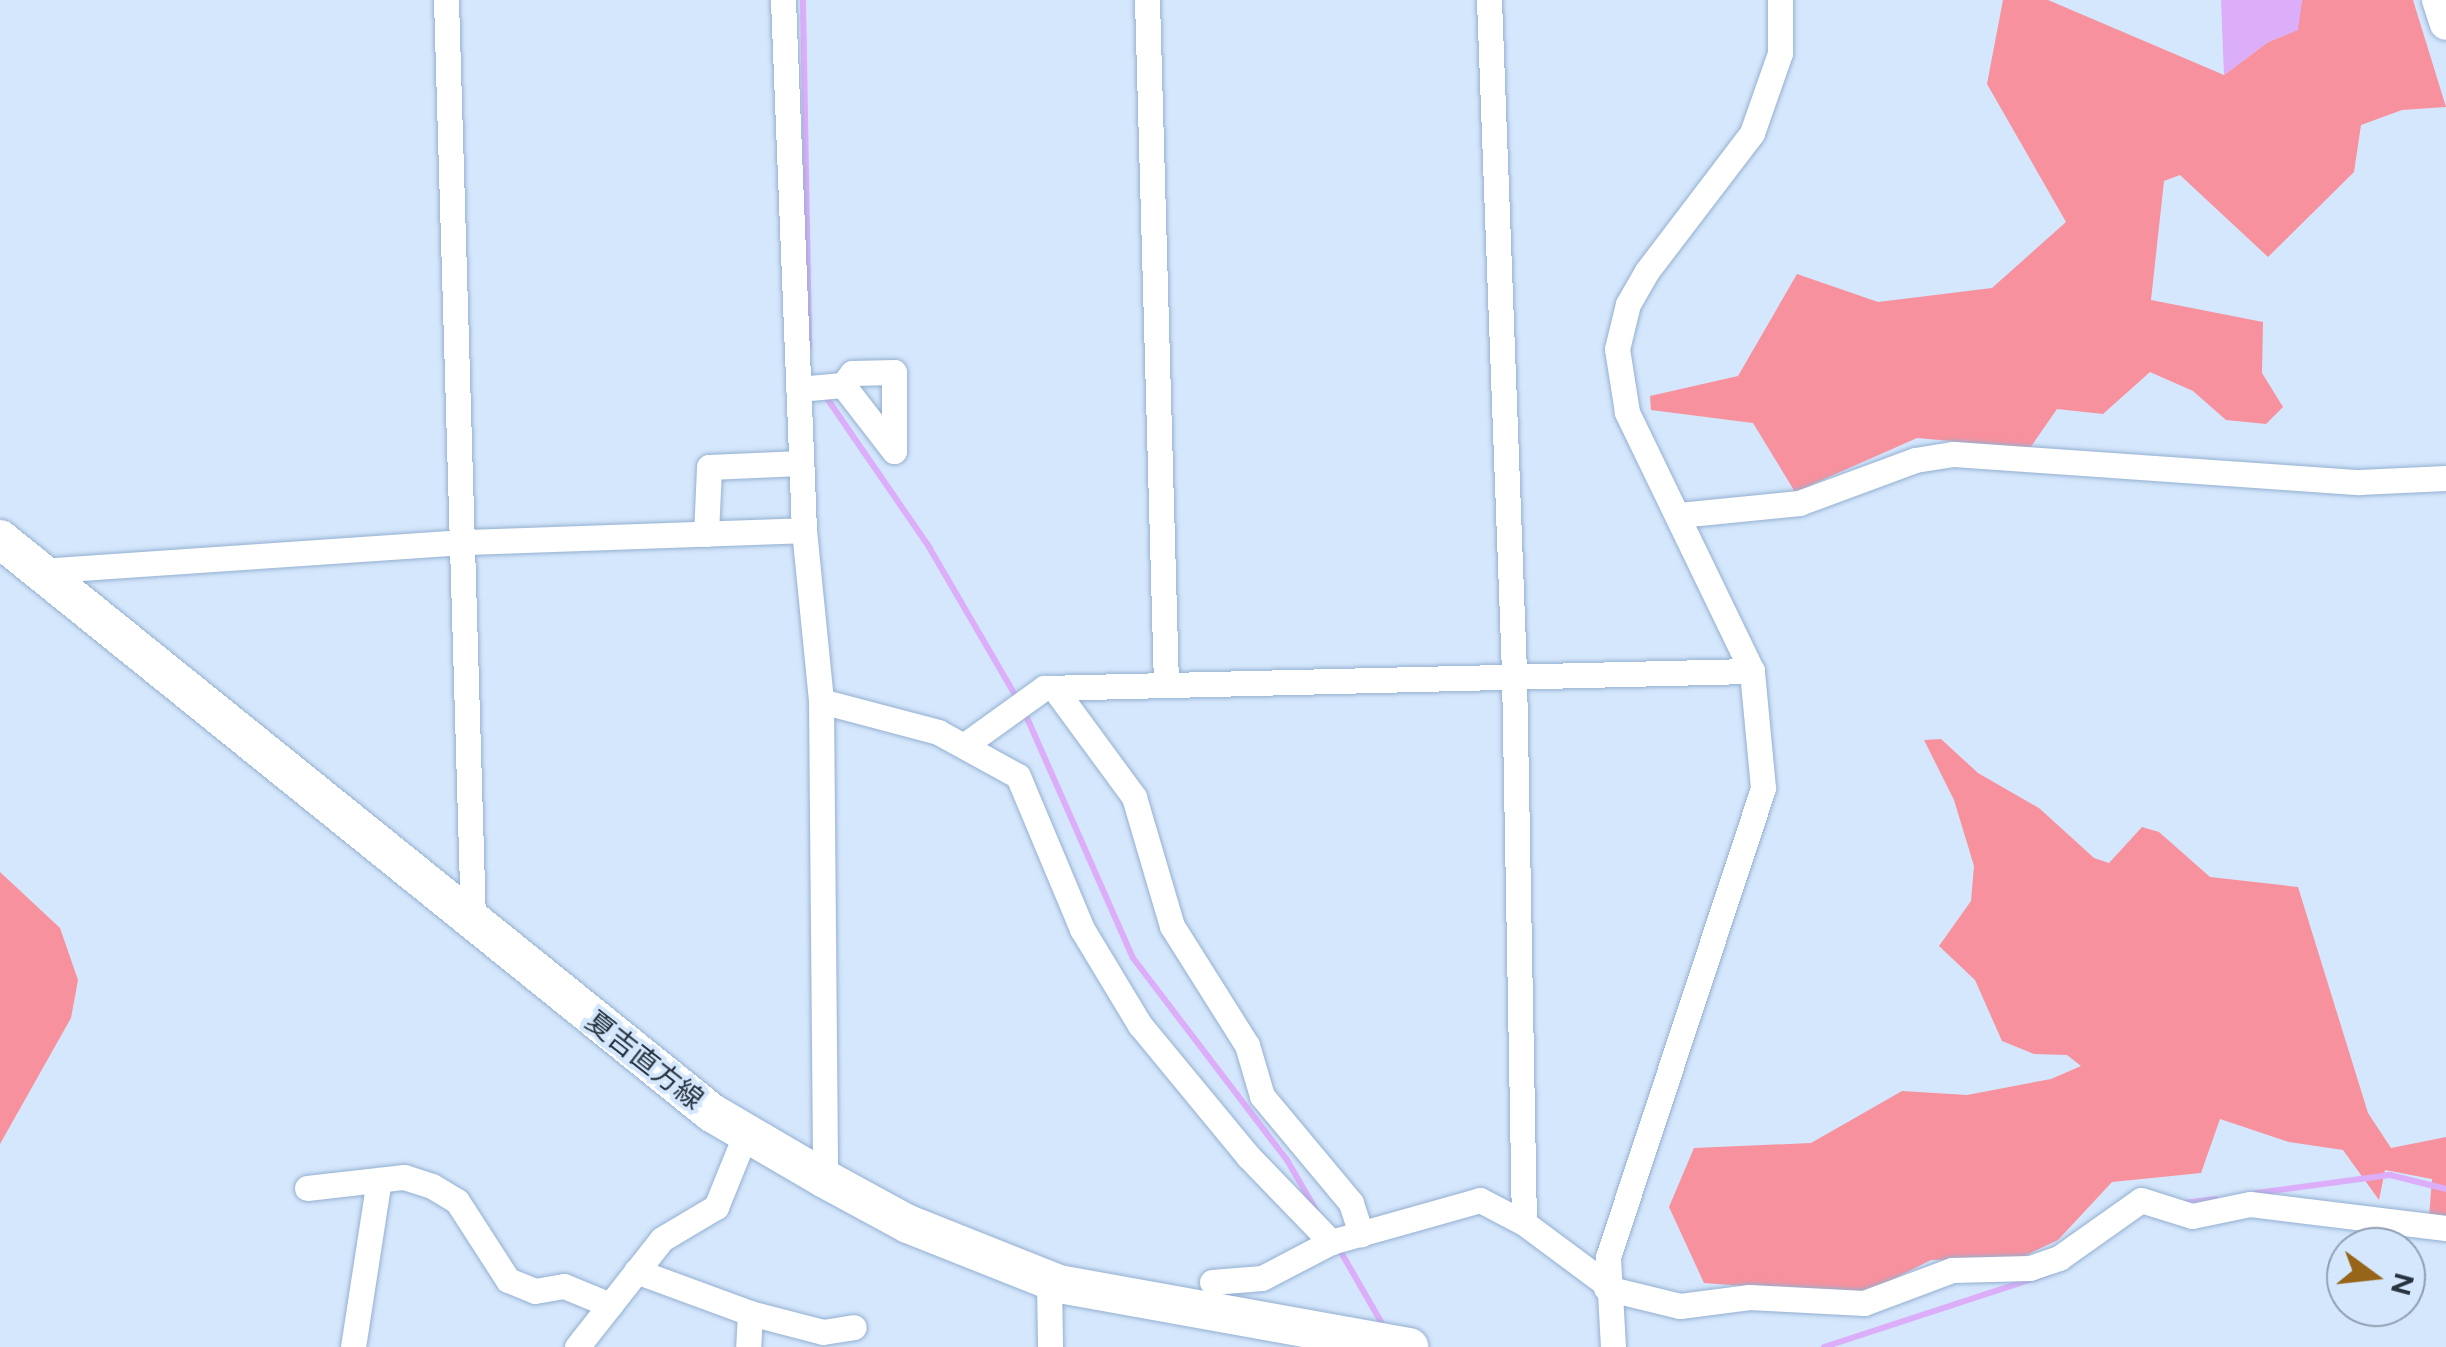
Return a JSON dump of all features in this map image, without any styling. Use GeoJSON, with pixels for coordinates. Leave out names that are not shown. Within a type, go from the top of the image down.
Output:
{"type":"FeatureCollection","features":[{"type":"Feature","properties":{"kind":"main road","name":"夏吉直方線"},"geometry":{"type":"LineString","coordinates":[[0,539],[712,1113],[825,1179],[908,1224],[1049,1280],[1404,1346]]}},
{"type":"Feature","properties":{"kind":"street"},"geometry":{"type":"LineString","coordinates":[[446,0],[466,542],[473,923]]}},
{"type":"Feature","properties":{"kind":"street"},"geometry":{"type":"LineString","coordinates":[[783,0],[804,530],[821,701],[825,1179]]}},
{"type":"Feature","properties":{"kind":"street"},"geometry":{"type":"LineString","coordinates":[[1147,0],[1166,683]]}},
{"type":"Feature","properties":{"kind":"street"},"geometry":{"type":"LineString","coordinates":[[1488,0],[1514,673],[1524,1222]]}},
{"type":"Feature","properties":{"kind":"street"},"geometry":{"type":"LineString","coordinates":[[1612,1347],[1606,1286],[1608,1257],[1763,788],[1752,670],[1626,412],[1617,349],[1628,304],[1646,271],[1752,134],[1780,53],[1780,0]]}},
{"type":"Feature","properties":{"kind":"street"},"geometry":{"type":"LineString","coordinates":[[2438,0],[2446,24]]}},
{"type":"Feature","properties":{"kind":"street"},"geometry":{"type":"LineString","coordinates":[[798,390],[842,385]]}},
{"type":"Feature","properties":{"kind":"street"},"geometry":{"type":"LineString","coordinates":[[1679,515],[1799,503],[1916,460],[1954,454],[2360,482],[2446,478]]}},
{"type":"Feature","properties":{"kind":"street"},"geometry":{"type":"LineString","coordinates":[[706,534],[709,466],[802,463]]}},
{"type":"Feature","properties":{"kind":"street"},"geometry":{"type":"LineString","coordinates":[[38,570],[466,542],[804,530]]}},
{"type":"Feature","properties":{"kind":"street"},"geometry":{"type":"LineString","coordinates":[[966,744],[1054,688],[1514,673],[1752,670]]}},
{"type":"Feature","properties":{"kind":"street"},"geometry":{"type":"LineString","coordinates":[[1054,688],[1134,797],[1172,926],[1246,1045],[1262,1096],[1351,1203],[1361,1234]]}},
{"type":"Feature","properties":{"kind":"street"},"geometry":{"type":"LineString","coordinates":[[821,701],[966,744],[1018,776],[1082,929],[1140,1025],[1248,1156],[1331,1242]]}},
{"type":"Feature","properties":{"kind":"street"},"geometry":{"type":"LineString","coordinates":[[577,1347],[662,1239],[716,1207],[746,1133]]}},
{"type":"Feature","properties":{"kind":"street"},"geometry":{"type":"LineString","coordinates":[[308,1188],[404,1177],[456,1201],[508,1280],[535,1291],[564,1286],[610,1305]]}},
{"type":"Feature","properties":{"kind":"street"},"geometry":{"type":"LineString","coordinates":[[353,1347],[379,1180]]}},
{"type":"Feature","properties":{"kind":"street"},"geometry":{"type":"LineString","coordinates":[[1212,1282],[1262,1278],[1331,1242],[1480,1200],[1524,1222],[1606,1286],[1680,1306],[1749,1297],[1864,1302],[1952,1270],[2030,1268],[2059,1258],[2142,1200],[2192,1216],[2250,1204],[2446,1228]]}},
{"type":"Feature","properties":{"kind":"street"},"geometry":{"type":"LineString","coordinates":[[636,1271],[750,1313],[822,1332],[854,1327]]}},
{"type":"Feature","properties":{"kind":"street"},"geometry":{"type":"LineString","coordinates":[[1049,1280],[1050,1347]]}},
{"type":"Feature","properties":{"kind":"street"},"geometry":{"type":"LineString","coordinates":[[748,1347],[750,1313]]}},
{"type":"Feature","properties":{"kind":"shaded area"},"geometry":{"type":"Polygon","coordinates":[[[2003,0],[2048,0],[2224,75],[2268,42],[2297,30],[2302,0],[2413,0],[2446,107],[2402,110],[2361,125],[2354,172],[2268,257],[2180,175],[2164,181],[2151,300],[2263,322],[2262,373],[2283,407],[2266,424],[2226,420],[2193,391],[2150,372],[2103,414],[2057,409],[2030,448],[1917,438],[1795,492],[1753,423],[1651,410],[1650,396],[1738,376],[1797,274],[1878,302],[1992,288],[2066,222],[1987,84],[2003,0]]]}},
{"type":"Feature","properties":{"kind":"shaded area"},"geometry":{"type":"Polygon","coordinates":[[[2221,0],[2302,0],[2298,30],[2268,42],[2224,75],[2221,0]]]}},
{"type":"Feature","properties":{"kind":"shaded area"},"geometry":{"type":"Polygon","coordinates":[[[1941,739],[1978,773],[2039,808],[2094,858],[2109,863],[2142,827],[2159,832],[2210,877],[2298,887],[2368,1113],[2391,1148],[2446,1137],[2446,1219],[2429,1217],[2432,1179],[2385,1170],[2379,1200],[2343,1150],[2289,1142],[2220,1119],[2201,1173],[2112,1182],[2058,1240],[2018,1259],[1931,1260],[1862,1295],[1704,1283],[1669,1207],[1694,1148],[1811,1143],[1902,1091],[1967,1095],[2051,1079],[2081,1066],[2067,1055],[2034,1054],[2002,1041],[1975,980],[1939,946],[1971,901],[1974,866],[1954,800],[1924,740],[1941,739]]]}},
{"type":"Feature","properties":{"kind":"shaded area"},"geometry":{"type":"Polygon","coordinates":[[[0,872],[60,928],[78,980],[71,1018],[0,1144],[0,872]]]}},
{"type":"Feature","properties":{"kind":"waterway"},"geometry":{"type":"LineString","coordinates":[[803,0],[809,346]]}},
{"type":"Feature","properties":{"kind":"waterway"},"geometry":{"type":"LineString","coordinates":[[824,394],[929,547],[1018,700]]}},
{"type":"Feature","properties":{"kind":"waterway"},"geometry":{"type":"LineString","coordinates":[[1024,711],[1133,958],[1287,1160],[1316,1210]]}},
{"type":"Feature","properties":{"kind":"waterway"},"geometry":{"type":"LineString","coordinates":[[2256,1193],[2390,1175],[2446,1189]]}},
{"type":"Feature","properties":{"kind":"waterway"},"geometry":{"type":"LineString","coordinates":[[2184,1203],[2216,1199]]}},
{"type":"Feature","properties":{"kind":"waterway"},"geometry":{"type":"LineString","coordinates":[[1338,1247],[1384,1327]]}},
{"type":"Feature","properties":{"kind":"waterway"},"geometry":{"type":"LineString","coordinates":[[1824,1347],[2051,1273]]}}]}
